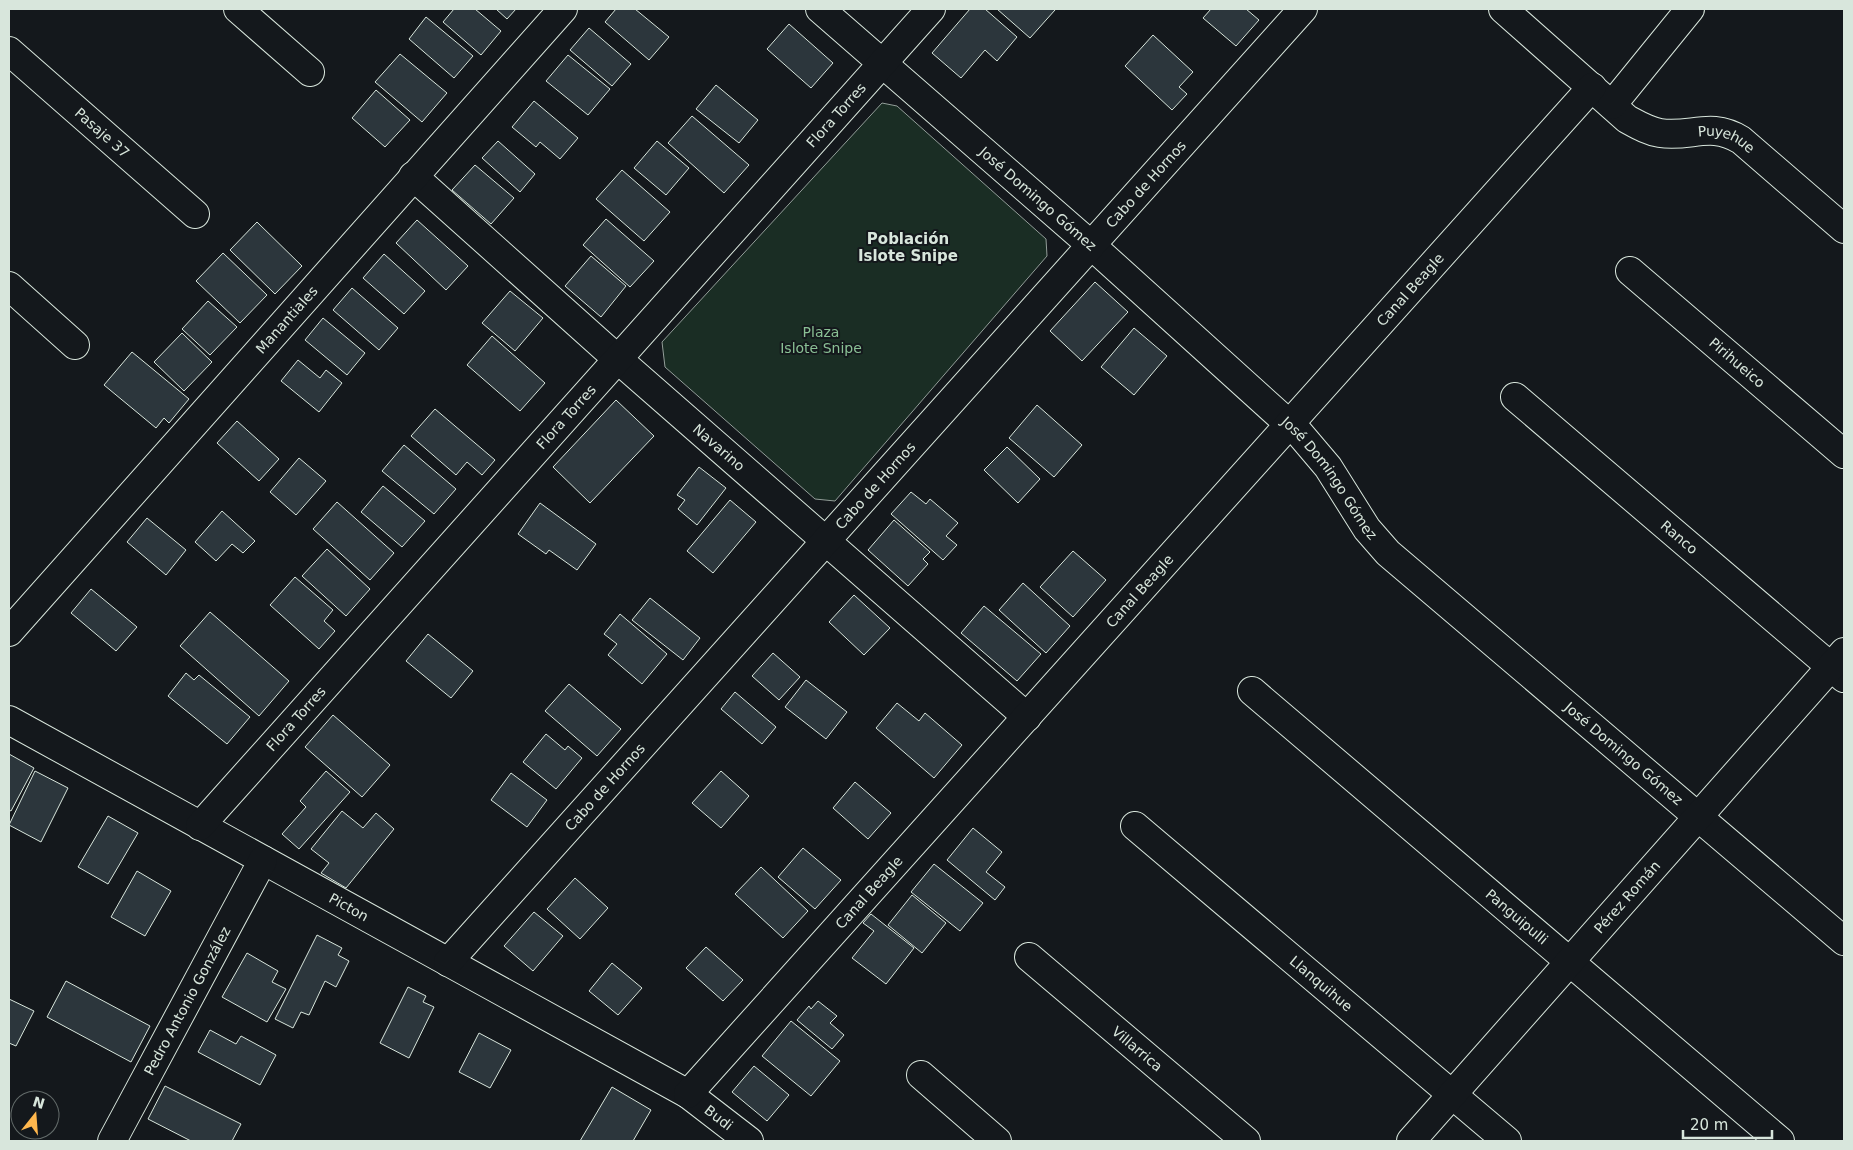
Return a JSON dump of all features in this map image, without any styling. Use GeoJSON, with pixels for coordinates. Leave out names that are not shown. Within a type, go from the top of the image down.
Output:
{"type":"FeatureCollection","features":[{"type":"Feature","properties":{"kind":"street"},"geometry":{"type":"LineString","coordinates":[[238,9],[310,72]]}},
{"type":"Feature","properties":{"kind":"street","name":"Manantiales"},"geometry":{"type":"LineString","coordinates":[[9,632],[562,9]]}},
{"type":"Feature","properties":{"kind":"street","name":"José Domingo Gómez"},"geometry":{"type":"LineString","coordinates":[[820,9],[1091,245],[1290,424],[1312,446],[1367,529],[1388,552],[1844,941]]}},
{"type":"Feature","properties":{"kind":"street","name":"Flora Torres"},"geometry":{"type":"LineString","coordinates":[[200,826],[931,9]]}},
{"type":"Feature","properties":{"kind":"street","name":"Cabo de Hornos"},"geometry":{"type":"LineString","coordinates":[[448,962],[1303,9]]}},
{"type":"Feature","properties":{"kind":"street","name":"Puyehue"},"geometry":{"type":"LineString","coordinates":[[1503,9],[1628,119],[1648,130],[1675,133],[1710,129],[1730,133],[1741,140],[1844,229]]}},
{"type":"Feature","properties":{"kind":"street","name":"Canal Beagle"},"geometry":{"type":"LineString","coordinates":[[688,1094],[1290,424],[1602,96],[1690,9]]}},
{"type":"Feature","properties":{"kind":"street","name":"Pasaje 37"},"geometry":{"type":"LineString","coordinates":[[9,51],[195,214]]}},
{"type":"Feature","properties":{"kind":"street","name":"Navarino"},"geometry":{"type":"LineString","coordinates":[[413,176],[618,359],[1027,717]]}},
{"type":"Feature","properties":{"kind":"street","name":"Pirihueico"},"geometry":{"type":"LineString","coordinates":[[1630,271],[1844,454]]}},
{"type":"Feature","properties":{"kind":"street"},"geometry":{"type":"LineString","coordinates":[[9,286],[75,345]]}},
{"type":"Feature","properties":{"kind":"street","name":"Ranco"},"geometry":{"type":"LineString","coordinates":[[1515,397],[1840,665]]}},
{"type":"Feature","properties":{"kind":"street","name":"Pérez Román"},"geometry":{"type":"LineString","coordinates":[[1411,1141],[1699,816],[1840,665]]}},
{"type":"Feature","properties":{"kind":"street","name":"Panguipulli"},"geometry":{"type":"LineString","coordinates":[[1252,692],[1780,1141]]}},
{"type":"Feature","properties":{"kind":"street","name":"Picton"},"geometry":{"type":"LineString","coordinates":[[9,720],[688,1094]]}},
{"type":"Feature","properties":{"kind":"street","name":"Llanquihue"},"geometry":{"type":"LineString","coordinates":[[1136,826],[1507,1141]]}},
{"type":"Feature","properties":{"kind":"street","name":"Pedro Antonio González"},"geometry":{"type":"LineString","coordinates":[[112,1141],[263,860]]}},
{"type":"Feature","properties":{"kind":"street","name":"Villarrica"},"geometry":{"type":"LineString","coordinates":[[1029,957],[1246,1141]]}},
{"type":"Feature","properties":{"kind":"street"},"geometry":{"type":"LineString","coordinates":[[921,1076],[996,1141]]}},
{"type":"Feature","properties":{"kind":"street","name":"Budi"},"geometry":{"type":"LineString","coordinates":[[688,1094],[733,1136]]}},
{"type":"Feature","properties":{"kind":"green space","name":"Plaza Islote Snipe"},"geometry":{"type":"Polygon","coordinates":[[[882,103],[897,106],[1046,239],[1047,256],[835,501],[815,499],[665,367],[662,342],[882,103]]]}},
{"type":"Feature","properties":{"kind":"building"},"geometry":{"type":"Polygon","coordinates":[[[454,9],[475,9],[501,31],[481,55],[443,22],[454,9]]]}},
{"type":"Feature","properties":{"kind":"building"},"geometry":{"type":"Polygon","coordinates":[[[496,9],[516,9],[507,19],[496,9]]]}},
{"type":"Feature","properties":{"kind":"building"},"geometry":{"type":"Polygon","coordinates":[[[616,9],[635,9],[669,37],[649,60],[605,22],[616,9]]]}},
{"type":"Feature","properties":{"kind":"building"},"geometry":{"type":"Polygon","coordinates":[[[970,9],[985,9],[1017,37],[997,61],[985,50],[961,78],[932,53],[970,9]]]}},
{"type":"Feature","properties":{"kind":"building"},"geometry":{"type":"Polygon","coordinates":[[[997,9],[1053,9],[1055,10],[1030,38],[997,9]]]}},
{"type":"Feature","properties":{"kind":"building"},"geometry":{"type":"Polygon","coordinates":[[[1211,9],[1246,9],[1259,20],[1236,46],[1203,18],[1211,9]]]}},
{"type":"Feature","properties":{"kind":"building"},"geometry":{"type":"Polygon","coordinates":[[[426,17],[473,56],[454,78],[409,39],[426,17]]]}},
{"type":"Feature","properties":{"kind":"building"},"geometry":{"type":"Polygon","coordinates":[[[789,24],[833,63],[811,88],[767,49],[789,24]]]}},
{"type":"Feature","properties":{"kind":"building"},"geometry":{"type":"Polygon","coordinates":[[[589,28],[631,64],[612,86],[570,50],[589,28]]]}},
{"type":"Feature","properties":{"kind":"building"},"geometry":{"type":"Polygon","coordinates":[[[1153,35],[1193,72],[1179,87],[1187,94],[1172,110],[1125,66],[1153,35]]]}},
{"type":"Feature","properties":{"kind":"building"},"geometry":{"type":"Polygon","coordinates":[[[400,54],[447,93],[422,122],[375,82],[400,54]]]}},
{"type":"Feature","properties":{"kind":"building"},"geometry":{"type":"Polygon","coordinates":[[[568,55],[610,89],[588,115],[546,81],[568,55]]]}},
{"type":"Feature","properties":{"kind":"building"},"geometry":{"type":"Polygon","coordinates":[[[716,85],[758,120],[739,143],[696,109],[716,85]]]}},
{"type":"Feature","properties":{"kind":"building"},"geometry":{"type":"Polygon","coordinates":[[[376,90],[410,120],[385,147],[352,118],[376,90]]]}},
{"type":"Feature","properties":{"kind":"building"},"geometry":{"type":"Polygon","coordinates":[[[534,101],[578,138],[560,159],[540,142],[536,147],[512,127],[534,101]]]}},
{"type":"Feature","properties":{"kind":"building"},"geometry":{"type":"Polygon","coordinates":[[[692,116],[749,165],[724,193],[668,143],[692,116]]]}},
{"type":"Feature","properties":{"kind":"building"},"geometry":{"type":"Polygon","coordinates":[[[498,141],[535,174],[520,192],[482,158],[498,141]]]}},
{"type":"Feature","properties":{"kind":"building"},"geometry":{"type":"Polygon","coordinates":[[[657,141],[689,168],[666,195],[634,168],[657,141]]]}},
{"type":"Feature","properties":{"kind":"building"},"geometry":{"type":"Polygon","coordinates":[[[475,165],[514,198],[491,224],[452,190],[475,165]]]}},
{"type":"Feature","properties":{"kind":"building"},"geometry":{"type":"Polygon","coordinates":[[[622,170],[670,212],[644,241],[596,199],[622,170]]]}},
{"type":"Feature","properties":{"kind":"building"},"geometry":{"type":"Polygon","coordinates":[[[606,219],[654,261],[630,287],[583,245],[606,219]]]}},
{"type":"Feature","properties":{"kind":"building"},"geometry":{"type":"Polygon","coordinates":[[[417,220],[468,266],[446,290],[396,243],[417,220]]]}},
{"type":"Feature","properties":{"kind":"building"},"geometry":{"type":"Polygon","coordinates":[[[257,222],[302,266],[275,294],[230,250],[257,222]]]}},
{"type":"Feature","properties":{"kind":"building"},"geometry":{"type":"Polygon","coordinates":[[[223,253],[267,295],[240,323],[196,281],[223,253]]]}},
{"type":"Feature","properties":{"kind":"building"},"geometry":{"type":"Polygon","coordinates":[[[384,254],[425,291],[404,314],[363,278],[384,254]]]}},
{"type":"Feature","properties":{"kind":"building"},"geometry":{"type":"Polygon","coordinates":[[[591,256],[626,286],[601,317],[565,286],[591,256]]]}},
{"type":"Feature","properties":{"kind":"building"},"geometry":{"type":"Polygon","coordinates":[[[1095,282],[1128,312],[1082,361],[1050,331],[1095,282]]]}},
{"type":"Feature","properties":{"kind":"building"},"geometry":{"type":"Polygon","coordinates":[[[352,288],[398,328],[379,350],[333,310],[352,288]]]}},
{"type":"Feature","properties":{"kind":"building"},"geometry":{"type":"Polygon","coordinates":[[[510,291],[543,318],[515,351],[482,323],[510,291]]]}},
{"type":"Feature","properties":{"kind":"building"},"geometry":{"type":"Polygon","coordinates":[[[208,301],[237,327],[210,355],[182,329],[208,301]]]}},
{"type":"Feature","properties":{"kind":"building"},"geometry":{"type":"Polygon","coordinates":[[[323,318],[365,353],[347,375],[305,340],[323,318]]]}},
{"type":"Feature","properties":{"kind":"building"},"geometry":{"type":"Polygon","coordinates":[[[1134,328],[1167,356],[1134,395],[1101,367],[1134,328]]]}},
{"type":"Feature","properties":{"kind":"building"},"geometry":{"type":"Polygon","coordinates":[[[182,333],[212,362],[184,391],[154,362],[182,333]]]}},
{"type":"Feature","properties":{"kind":"building"},"geometry":{"type":"Polygon","coordinates":[[[492,336],[545,383],[520,411],[467,365],[492,336]]]}},
{"type":"Feature","properties":{"kind":"building"},"geometry":{"type":"Polygon","coordinates":[[[132,352],[189,399],[169,423],[164,418],[156,428],[104,385],[132,352]]]}},
{"type":"Feature","properties":{"kind":"building"},"geometry":{"type":"Polygon","coordinates":[[[298,360],[320,378],[326,370],[342,383],[319,412],[281,381],[298,360]]]}},
{"type":"Feature","properties":{"kind":"building"},"geometry":{"type":"Polygon","coordinates":[[[616,400],[654,436],[590,503],[553,467],[616,400]]]}},
{"type":"Feature","properties":{"kind":"building"},"geometry":{"type":"Polygon","coordinates":[[[1037,405],[1082,445],[1054,477],[1009,438],[1037,405]]]}},
{"type":"Feature","properties":{"kind":"building"},"geometry":{"type":"Polygon","coordinates":[[[435,409],[495,460],[482,475],[467,462],[456,475],[411,436],[435,409]]]}},
{"type":"Feature","properties":{"kind":"building"},"geometry":{"type":"Polygon","coordinates":[[[237,421],[279,459],[259,481],[217,443],[237,421]]]}},
{"type":"Feature","properties":{"kind":"building"},"geometry":{"type":"Polygon","coordinates":[[[404,445],[456,489],[434,514],[382,471],[404,445]]]}},
{"type":"Feature","properties":{"kind":"building"},"geometry":{"type":"Polygon","coordinates":[[[1007,447],[1040,479],[1018,503],[984,470],[1007,447]]]}},
{"type":"Feature","properties":{"kind":"building"},"geometry":{"type":"Polygon","coordinates":[[[299,458],[326,481],[296,515],[270,492],[299,458]]]}},
{"type":"Feature","properties":{"kind":"building"},"geometry":{"type":"Polygon","coordinates":[[[699,467],[726,488],[697,525],[678,509],[685,500],[677,495],[699,467]]]}},
{"type":"Feature","properties":{"kind":"building"},"geometry":{"type":"Polygon","coordinates":[[[383,486],[425,521],[402,547],[361,512],[383,486]]]}},
{"type":"Feature","properties":{"kind":"building"},"geometry":{"type":"Polygon","coordinates":[[[911,492],[926,504],[930,499],[958,523],[946,536],[957,545],[943,560],[891,514],[911,492]]]}},
{"type":"Feature","properties":{"kind":"building"},"geometry":{"type":"Polygon","coordinates":[[[730,500],[756,522],[713,573],[687,551],[730,500]]]}},
{"type":"Feature","properties":{"kind":"building"},"geometry":{"type":"Polygon","coordinates":[[[337,502],[394,553],[370,580],[313,529],[337,502]]]}},
{"type":"Feature","properties":{"kind":"building"},"geometry":{"type":"Polygon","coordinates":[[[540,503],[596,544],[577,570],[549,550],[546,554],[518,534],[540,503]]]}},
{"type":"Feature","properties":{"kind":"building"},"geometry":{"type":"Polygon","coordinates":[[[222,511],[255,541],[243,553],[232,544],[216,561],[195,542],[222,511]]]}},
{"type":"Feature","properties":{"kind":"building"},"geometry":{"type":"Polygon","coordinates":[[[147,518],[186,550],[166,575],[127,542],[147,518]]]}},
{"type":"Feature","properties":{"kind":"building"},"geometry":{"type":"Polygon","coordinates":[[[894,520],[930,552],[923,559],[928,564],[908,586],[868,550],[894,520]]]}},
{"type":"Feature","properties":{"kind":"building"},"geometry":{"type":"Polygon","coordinates":[[[327,549],[370,589],[346,616],[302,576],[327,549]]]}},
{"type":"Feature","properties":{"kind":"building"},"geometry":{"type":"Polygon","coordinates":[[[1073,551],[1106,580],[1073,617],[1040,587],[1073,551]]]}},
{"type":"Feature","properties":{"kind":"building"},"geometry":{"type":"Polygon","coordinates":[[[295,577],[333,610],[324,621],[335,631],[319,649],[270,605],[295,577]]]}},
{"type":"Feature","properties":{"kind":"building"},"geometry":{"type":"Polygon","coordinates":[[[1023,583],[1070,626],[1046,653],[999,610],[1023,583]]]}},
{"type":"Feature","properties":{"kind":"building"},"geometry":{"type":"Polygon","coordinates":[[[91,589],[137,627],[116,651],[71,613],[91,589]]]}},
{"type":"Feature","properties":{"kind":"building"},"geometry":{"type":"Polygon","coordinates":[[[854,595],[890,628],[864,655],[829,622],[854,595]]]}},
{"type":"Feature","properties":{"kind":"building"},"geometry":{"type":"Polygon","coordinates":[[[650,598],[700,638],[683,660],[632,620],[650,598]]]}},
{"type":"Feature","properties":{"kind":"building"},"geometry":{"type":"Polygon","coordinates":[[[984,606],[1041,654],[1017,681],[961,633],[984,606]]]}},
{"type":"Feature","properties":{"kind":"building"},"geometry":{"type":"Polygon","coordinates":[[[210,612],[289,681],[259,716],[180,646],[210,612]]]}},
{"type":"Feature","properties":{"kind":"building"},"geometry":{"type":"Polygon","coordinates":[[[620,614],[667,654],[642,684],[608,655],[617,644],[604,634],[620,614]]]}},
{"type":"Feature","properties":{"kind":"building"},"geometry":{"type":"Polygon","coordinates":[[[428,634],[473,671],[451,698],[406,661],[428,634]]]}},
{"type":"Feature","properties":{"kind":"building"},"geometry":{"type":"Polygon","coordinates":[[[773,653],[800,677],[779,700],[752,676],[773,653]]]}},
{"type":"Feature","properties":{"kind":"building"},"geometry":{"type":"Polygon","coordinates":[[[186,673],[194,680],[199,675],[250,717],[227,744],[168,696],[186,673]]]}},
{"type":"Feature","properties":{"kind":"building"},"geometry":{"type":"Polygon","coordinates":[[[806,680],[847,712],[826,739],[785,707],[806,680]]]}},
{"type":"Feature","properties":{"kind":"building"},"geometry":{"type":"Polygon","coordinates":[[[569,684],[621,729],[597,756],[545,711],[569,684]]]}},
{"type":"Feature","properties":{"kind":"building"},"geometry":{"type":"Polygon","coordinates":[[[735,692],[776,727],[762,744],[721,709],[735,692]]]}},
{"type":"Feature","properties":{"kind":"building"},"geometry":{"type":"Polygon","coordinates":[[[897,703],[919,721],[925,713],[962,745],[934,778],[876,728],[897,703]]]}},
{"type":"Feature","properties":{"kind":"building"},"geometry":{"type":"Polygon","coordinates":[[[333,715],[390,765],[362,797],[305,747],[333,715]]]}},
{"type":"Feature","properties":{"kind":"building"},"geometry":{"type":"Polygon","coordinates":[[[546,734],[565,750],[568,746],[582,758],[556,789],[523,762],[546,734]]]}},
{"type":"Feature","properties":{"kind":"building"},"geometry":{"type":"Polygon","coordinates":[[[9,754],[34,768],[11,811],[9,810],[9,754]]]}},
{"type":"Feature","properties":{"kind":"building"},"geometry":{"type":"Polygon","coordinates":[[[35,771],[68,788],[41,842],[9,825],[35,771]]]}},
{"type":"Feature","properties":{"kind":"building"},"geometry":{"type":"Polygon","coordinates":[[[326,771],[350,792],[299,849],[282,834],[306,807],[300,801],[326,771]]]}},
{"type":"Feature","properties":{"kind":"building"},"geometry":{"type":"Polygon","coordinates":[[[721,771],[749,796],[721,828],[692,803],[721,771]]]}},
{"type":"Feature","properties":{"kind":"building"},"geometry":{"type":"Polygon","coordinates":[[[511,773],[547,800],[527,827],[491,800],[511,773]]]}},
{"type":"Feature","properties":{"kind":"building"},"geometry":{"type":"Polygon","coordinates":[[[855,782],[891,813],[868,839],[833,808],[855,782]]]}},
{"type":"Feature","properties":{"kind":"building"},"geometry":{"type":"Polygon","coordinates":[[[342,811],[363,828],[376,813],[394,829],[346,888],[321,873],[329,863],[311,849],[342,811]]]}},
{"type":"Feature","properties":{"kind":"building"},"geometry":{"type":"Polygon","coordinates":[[[108,816],[138,833],[108,884],[78,867],[108,816]]]}},
{"type":"Feature","properties":{"kind":"building"},"geometry":{"type":"Polygon","coordinates":[[[973,828],[1002,852],[986,872],[1005,887],[995,900],[947,860],[973,828]]]}},
{"type":"Feature","properties":{"kind":"building"},"geometry":{"type":"Polygon","coordinates":[[[803,848],[841,880],[815,909],[778,877],[803,848]]]}},
{"type":"Feature","properties":{"kind":"building"},"geometry":{"type":"Polygon","coordinates":[[[934,864],[983,903],[960,931],[911,892],[934,864]]]}},
{"type":"Feature","properties":{"kind":"building"},"geometry":{"type":"Polygon","coordinates":[[[761,867],[808,911],[783,938],[735,894],[761,867]]]}},
{"type":"Feature","properties":{"kind":"building"},"geometry":{"type":"Polygon","coordinates":[[[137,871],[171,891],[145,936],[111,917],[137,871]]]}},
{"type":"Feature","properties":{"kind":"building"},"geometry":{"type":"Polygon","coordinates":[[[575,878],[608,908],[580,939],[547,909],[575,878]]]}},
{"type":"Feature","properties":{"kind":"building"},"geometry":{"type":"Polygon","coordinates":[[[912,895],[946,923],[922,953],[888,925],[912,895]]]}},
{"type":"Feature","properties":{"kind":"building"},"geometry":{"type":"Polygon","coordinates":[[[534,912],[563,936],[533,971],[504,946],[534,912]]]}},
{"type":"Feature","properties":{"kind":"building"},"geometry":{"type":"Polygon","coordinates":[[[871,914],[914,948],[886,984],[852,958],[874,931],[863,923],[871,914]]]}},
{"type":"Feature","properties":{"kind":"building"},"geometry":{"type":"Polygon","coordinates":[[[317,935],[342,948],[338,955],[349,961],[336,987],[325,981],[309,1015],[301,1012],[293,1028],[275,1019],[317,935]]]}},
{"type":"Feature","properties":{"kind":"building"},"geometry":{"type":"Polygon","coordinates":[[[706,947],[743,980],[723,1001],[686,968],[706,947]]]}},
{"type":"Feature","properties":{"kind":"building"},"geometry":{"type":"Polygon","coordinates":[[[247,953],[278,971],[272,982],[286,989],[267,1022],[222,997],[247,953]]]}},
{"type":"Feature","properties":{"kind":"building"},"geometry":{"type":"Polygon","coordinates":[[[612,963],[642,988],[618,1015],[589,991],[612,963]]]}},
{"type":"Feature","properties":{"kind":"building"},"geometry":{"type":"Polygon","coordinates":[[[66,981],[150,1026],[131,1062],[47,1017],[66,981]]]}},
{"type":"Feature","properties":{"kind":"building"},"geometry":{"type":"Polygon","coordinates":[[[408,987],[426,996],[423,1002],[434,1007],[409,1058],[380,1043],[408,987]]]}},
{"type":"Feature","properties":{"kind":"building"},"geometry":{"type":"Polygon","coordinates":[[[9,999],[34,1011],[16,1046],[9,1043],[9,999]]]}},
{"type":"Feature","properties":{"kind":"building"},"geometry":{"type":"Polygon","coordinates":[[[818,1001],[837,1016],[830,1023],[844,1035],[832,1049],[797,1020],[809,1006],[811,1009],[818,1001]]]}},
{"type":"Feature","properties":{"kind":"building"},"geometry":{"type":"Polygon","coordinates":[[[791,1021],[840,1061],[811,1096],[762,1056],[791,1021]]]}},
{"type":"Feature","properties":{"kind":"building"},"geometry":{"type":"Polygon","coordinates":[[[210,1030],[236,1044],[241,1036],[276,1055],[260,1085],[198,1052],[210,1030]]]}},
{"type":"Feature","properties":{"kind":"building"},"geometry":{"type":"Polygon","coordinates":[[[479,1033],[511,1050],[490,1088],[459,1072],[479,1033]]]}},
{"type":"Feature","properties":{"kind":"building"},"geometry":{"type":"Polygon","coordinates":[[[754,1066],[789,1095],[767,1121],[732,1092],[754,1066]]]}},
{"type":"Feature","properties":{"kind":"building"},"geometry":{"type":"Polygon","coordinates":[[[165,1086],[241,1124],[232,1141],[191,1141],[148,1119],[165,1086]]]}},
{"type":"Feature","properties":{"kind":"building"},"geometry":{"type":"Polygon","coordinates":[[[612,1087],[651,1110],[633,1141],[580,1141],[612,1087]]]}},
{"type":"Feature","properties":{"kind":"district","name":"Población Islote Snipe"},"geometry":{"type":"Point","coordinates":[908,248]}}]}
